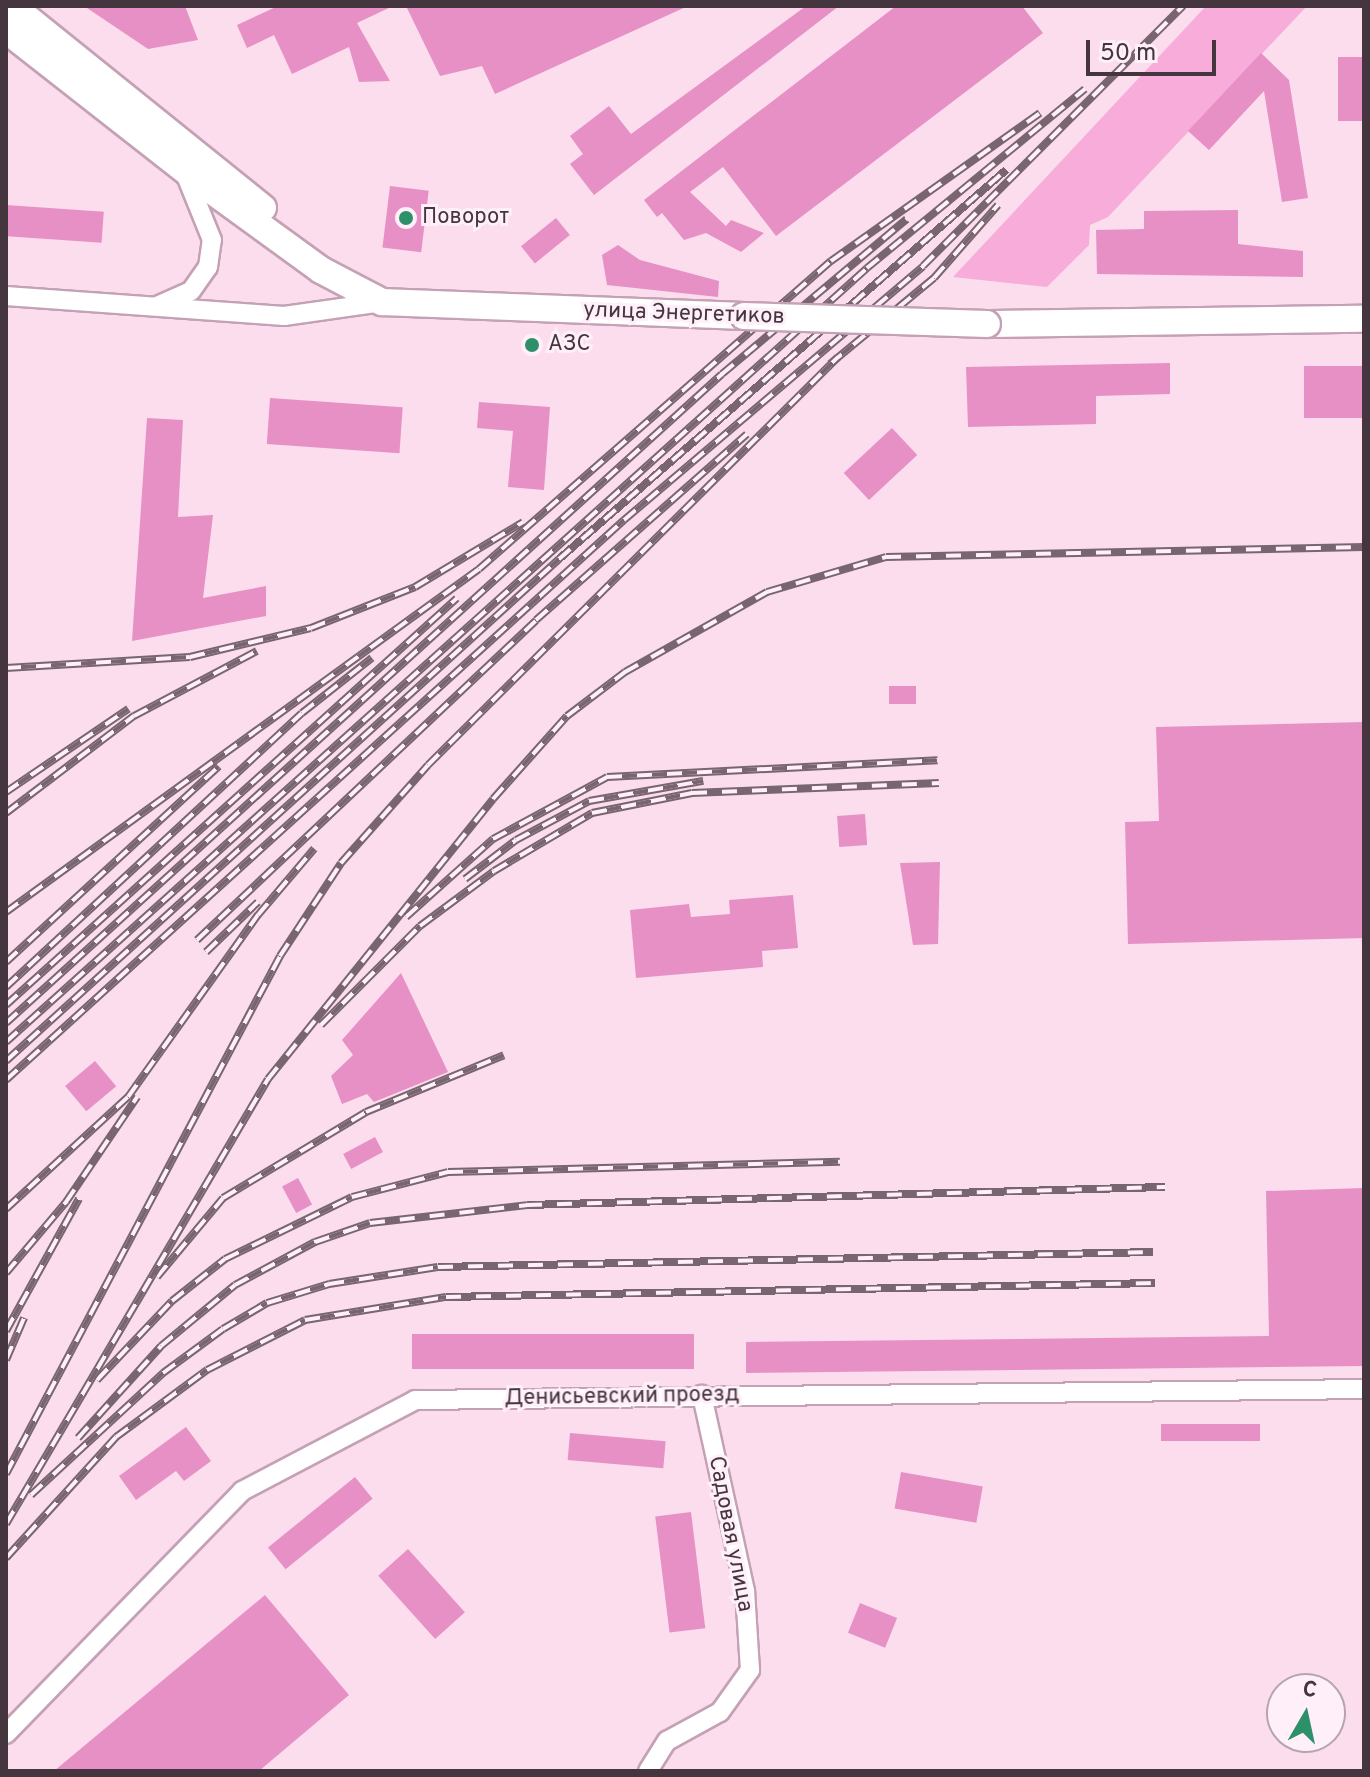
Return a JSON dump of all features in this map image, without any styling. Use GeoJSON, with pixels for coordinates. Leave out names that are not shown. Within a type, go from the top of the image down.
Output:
{"type":"FeatureCollection","features":[{"type":"Feature","properties":{"kind":"main road"},"geometry":{"type":"LineString","coordinates":[[12,6],[382,302]]}},
{"type":"Feature","properties":{"kind":"main road"},"geometry":{"type":"LineString","coordinates":[[6,30],[321,270],[382,302]]}},
{"type":"Feature","properties":{"kind":"main road","name":"улица Энергетиков"},"geometry":{"type":"LineString","coordinates":[[382,302],[987,324],[1364,319]]}},
{"type":"Feature","properties":{"kind":"street"},"geometry":{"type":"LineString","coordinates":[[126,309],[171,304],[208,267],[207,219],[175,160]]}},
{"type":"Feature","properties":{"kind":"street","name":"улица Энергетиков"},"geometry":{"type":"LineString","coordinates":[[6,296],[126,309],[284,316],[382,302]]}},
{"type":"Feature","properties":{"kind":"street","name":"Денисьевский проезд"},"geometry":{"type":"LineString","coordinates":[[6,1734],[242,1491],[415,1400],[1364,1389]]}},
{"type":"Feature","properties":{"kind":"street","name":"Садовая улица"},"geometry":{"type":"LineString","coordinates":[[648,1771],[667,1741],[720,1712],[750,1670],[745,1591],[702,1395]]}},
{"type":"Feature","properties":{"kind":"shaded area"},"geometry":{"type":"Polygon","coordinates":[[[1206,6],[1307,6],[1108,217],[1090,225],[1089,245],[1047,287],[953,277],[1206,6]]]}},
{"type":"Feature","properties":{"kind":"building"},"geometry":{"type":"Polygon","coordinates":[[[84,6],[185,6],[198,40],[148,49],[84,6]]]}},
{"type":"Feature","properties":{"kind":"building"},"geometry":{"type":"Polygon","coordinates":[[[278,6],[393,6],[357,23],[390,81],[359,82],[349,47],[292,74],[274,35],[247,48],[237,25],[278,6]]]}},
{"type":"Feature","properties":{"kind":"building"},"geometry":{"type":"Polygon","coordinates":[[[406,6],[688,6],[495,94],[482,66],[440,76],[406,6]]]}},
{"type":"Feature","properties":{"kind":"building"},"geometry":{"type":"Polygon","coordinates":[[[806,6],[839,6],[594,195],[570,164],[583,154],[570,136],[609,106],[631,134],[806,6]]]}},
{"type":"Feature","properties":{"kind":"building"},"geometry":{"type":"Polygon","coordinates":[[[896,6],[1022,6],[1043,33],[776,236],[723,167],[690,192],[726,226],[731,220],[764,233],[741,252],[706,233],[684,240],[662,213],[657,217],[644,200],[896,6]]]}},
{"type":"Feature","properties":{"kind":"building"},"geometry":{"type":"Polygon","coordinates":[[[1261,53],[1289,80],[1308,198],[1282,202],[1264,91],[1209,150],[1188,131],[1261,53]]]}},
{"type":"Feature","properties":{"kind":"building"},"geometry":{"type":"Polygon","coordinates":[[[1338,57],[1364,57],[1364,121],[1338,121],[1338,57]]]}},
{"type":"Feature","properties":{"kind":"building"},"geometry":{"type":"Polygon","coordinates":[[[390,186],[429,191],[421,252],[382,248],[390,186]]]}},
{"type":"Feature","properties":{"kind":"building"},"geometry":{"type":"Polygon","coordinates":[[[6,205],[104,212],[102,243],[6,236],[6,205]]]}},
{"type":"Feature","properties":{"kind":"building"},"geometry":{"type":"Polygon","coordinates":[[[1238,210],[1238,244],[1303,251],[1303,277],[1097,274],[1096,230],[1144,229],[1144,211],[1238,210]]]}},
{"type":"Feature","properties":{"kind":"building"},"geometry":{"type":"Polygon","coordinates":[[[556,218],[570,235],[535,263],[521,246],[556,218]]]}},
{"type":"Feature","properties":{"kind":"building"},"geometry":{"type":"Polygon","coordinates":[[[618,245],[640,260],[719,281],[718,297],[607,285],[602,255],[618,245]]]}},
{"type":"Feature","properties":{"kind":"building"},"geometry":{"type":"Polygon","coordinates":[[[1170,363],[1170,394],[1096,396],[1096,424],[968,427],[966,367],[1170,363]]]}},
{"type":"Feature","properties":{"kind":"building"},"geometry":{"type":"Polygon","coordinates":[[[1304,366],[1364,366],[1364,418],[1304,418],[1304,366]]]}},
{"type":"Feature","properties":{"kind":"building"},"geometry":{"type":"Polygon","coordinates":[[[270,398],[403,407],[399,453],[267,444],[270,398]]]}},
{"type":"Feature","properties":{"kind":"building"},"geometry":{"type":"Polygon","coordinates":[[[479,402],[550,407],[544,490],[508,487],[513,431],[477,428],[479,402]]]}},
{"type":"Feature","properties":{"kind":"building"},"geometry":{"type":"Polygon","coordinates":[[[147,418],[183,420],[178,517],[213,515],[203,598],[266,586],[266,616],[132,641],[147,418]]]}},
{"type":"Feature","properties":{"kind":"building"},"geometry":{"type":"Polygon","coordinates":[[[892,428],[917,455],[869,500],[844,473],[892,428]]]}},
{"type":"Feature","properties":{"kind":"building"},"geometry":{"type":"Polygon","coordinates":[[[889,686],[916,686],[916,704],[889,704],[889,686]]]}},
{"type":"Feature","properties":{"kind":"building"},"geometry":{"type":"Polygon","coordinates":[[[1364,722],[1364,938],[1128,944],[1125,822],[1159,821],[1156,727],[1364,722]]]}},
{"type":"Feature","properties":{"kind":"building"},"geometry":{"type":"Polygon","coordinates":[[[865,814],[867,845],[839,847],[837,816],[865,814]]]}},
{"type":"Feature","properties":{"kind":"building"},"geometry":{"type":"Polygon","coordinates":[[[940,862],[938,944],[913,945],[900,863],[940,862]]]}},
{"type":"Feature","properties":{"kind":"building"},"geometry":{"type":"Polygon","coordinates":[[[793,895],[798,948],[762,951],[763,967],[636,978],[630,910],[689,904],[691,917],[730,914],[729,900],[793,895]]]}},
{"type":"Feature","properties":{"kind":"building"},"geometry":{"type":"Polygon","coordinates":[[[401,973],[448,1072],[374,1102],[367,1094],[342,1104],[331,1076],[353,1055],[342,1040],[401,973]]]}},
{"type":"Feature","properties":{"kind":"building"},"geometry":{"type":"Polygon","coordinates":[[[95,1061],[116,1086],[86,1111],[65,1086],[95,1061]]]}},
{"type":"Feature","properties":{"kind":"building"},"geometry":{"type":"Polygon","coordinates":[[[375,1137],[383,1152],[351,1169],[343,1154],[375,1137]]]}},
{"type":"Feature","properties":{"kind":"building"},"geometry":{"type":"Polygon","coordinates":[[[298,1178],[312,1204],[296,1213],[282,1186],[298,1178]]]}},
{"type":"Feature","properties":{"kind":"building"},"geometry":{"type":"Polygon","coordinates":[[[1364,1188],[1364,1366],[746,1373],[746,1342],[1269,1336],[1266,1191],[1364,1188]]]}},
{"type":"Feature","properties":{"kind":"building"},"geometry":{"type":"Polygon","coordinates":[[[412,1334],[694,1334],[694,1369],[412,1369],[412,1334]]]}},
{"type":"Feature","properties":{"kind":"building"},"geometry":{"type":"Polygon","coordinates":[[[1161,1424],[1260,1424],[1260,1441],[1161,1441],[1161,1424]]]}},
{"type":"Feature","properties":{"kind":"building"},"geometry":{"type":"Polygon","coordinates":[[[186,1427],[211,1461],[184,1481],[176,1471],[136,1500],[119,1476],[186,1427]]]}},
{"type":"Feature","properties":{"kind":"building"},"geometry":{"type":"Polygon","coordinates":[[[570,1433],[666,1441],[663,1468],[568,1460],[570,1433]]]}},
{"type":"Feature","properties":{"kind":"building"},"geometry":{"type":"Polygon","coordinates":[[[901,1472],[983,1486],[976,1523],[895,1508],[901,1472]]]}},
{"type":"Feature","properties":{"kind":"building"},"geometry":{"type":"Polygon","coordinates":[[[355,1477],[373,1499],[286,1569],[268,1547],[355,1477]]]}},
{"type":"Feature","properties":{"kind":"building"},"geometry":{"type":"Polygon","coordinates":[[[691,1512],[705,1628],[670,1633],[655,1516],[691,1512]]]}},
{"type":"Feature","properties":{"kind":"building"},"geometry":{"type":"Polygon","coordinates":[[[408,1549],[465,1612],[435,1639],[378,1576],[408,1549]]]}},
{"type":"Feature","properties":{"kind":"building"},"geometry":{"type":"Polygon","coordinates":[[[265,1595],[349,1695],[259,1771],[54,1771],[265,1595]]]}},
{"type":"Feature","properties":{"kind":"building"},"geometry":{"type":"Polygon","coordinates":[[[860,1603],[897,1618],[885,1648],[848,1633],[860,1603]]]}},
{"type":"Feature","properties":{"kind":"railway"},"geometry":{"type":"LineString","coordinates":[[6,1080],[624,520],[923,266],[1183,6]]}},
{"type":"Feature","properties":{"kind":"railway"},"geometry":{"type":"LineString","coordinates":[[6,1042],[867,268],[1085,89]]}},
{"type":"Feature","properties":{"kind":"railway"},"geometry":{"type":"LineString","coordinates":[[6,912],[479,569],[831,261],[1040,113]]}},
{"type":"Feature","properties":{"kind":"railway"},"geometry":{"type":"LineString","coordinates":[[6,1061],[559,559],[1006,170]]}},
{"type":"Feature","properties":{"kind":"railway"},"geometry":{"type":"LineString","coordinates":[[830,364],[934,278],[998,205]]}},
{"type":"Feature","properties":{"kind":"railway"},"geometry":{"type":"LineString","coordinates":[[6,1023],[722,374],[907,219]]}},
{"type":"Feature","properties":{"kind":"railway"},"geometry":{"type":"LineString","coordinates":[[6,1474],[280,956],[341,863],[428,765],[838,357]]}},
{"type":"Feature","properties":{"kind":"railway"},"geometry":{"type":"LineString","coordinates":[[197,940],[536,620],[747,434]]}},
{"type":"Feature","properties":{"kind":"railway"},"geometry":{"type":"LineString","coordinates":[[6,668],[190,657],[311,628],[415,587],[523,522]]}},
{"type":"Feature","properties":{"kind":"railway"},"geometry":{"type":"LineString","coordinates":[[6,1524],[268,1079],[493,799],[567,716],[625,672],[767,592],[886,557],[1364,547]]}},
{"type":"Feature","properties":{"kind":"railway"},"geometry":{"type":"LineString","coordinates":[[6,1005],[457,598]]}},
{"type":"Feature","properties":{"kind":"railway"},"geometry":{"type":"LineString","coordinates":[[6,813],[134,716],[257,651]]}},
{"type":"Feature","properties":{"kind":"railway"},"geometry":{"type":"LineString","coordinates":[[6,987],[302,713],[372,658]]}},
{"type":"Feature","properties":{"kind":"railway"},"geometry":{"type":"LineString","coordinates":[[6,792],[128,709]]}},
{"type":"Feature","properties":{"kind":"railway"},"geometry":{"type":"LineString","coordinates":[[406,917],[493,839],[607,777],[938,760]]}},
{"type":"Feature","properties":{"kind":"railway"},"geometry":{"type":"LineString","coordinates":[[6,962],[219,766]]}},
{"type":"Feature","properties":{"kind":"railway"},"geometry":{"type":"LineString","coordinates":[[465,879],[516,840],[589,801],[703,781]]}},
{"type":"Feature","properties":{"kind":"railway"},"geometry":{"type":"LineString","coordinates":[[321,1025],[420,926],[494,871],[592,813],[692,793],[939,783]]}},
{"type":"Feature","properties":{"kind":"railway"},"geometry":{"type":"LineString","coordinates":[[6,1209],[128,1097],[258,915],[314,849]]}},
{"type":"Feature","properties":{"kind":"railway"},"geometry":{"type":"LineString","coordinates":[[206,952],[258,902]]}},
{"type":"Feature","properties":{"kind":"railway"},"geometry":{"type":"LineString","coordinates":[[157,1277],[223,1198],[366,1112],[504,1055]]}},
{"type":"Feature","properties":{"kind":"railway"},"geometry":{"type":"LineString","coordinates":[[6,1273],[66,1202],[137,1097]]}},
{"type":"Feature","properties":{"kind":"railway"},"geometry":{"type":"LineString","coordinates":[[97,1380],[172,1301],[225,1259],[352,1197],[448,1172],[840,1162]]}},
{"type":"Feature","properties":{"kind":"railway"},"geometry":{"type":"LineString","coordinates":[[78,1438],[161,1346],[235,1285],[315,1242],[370,1223],[527,1205],[1165,1187]]}},
{"type":"Feature","properties":{"kind":"railway"},"geometry":{"type":"LineString","coordinates":[[6,1331],[79,1199]]}},
{"type":"Feature","properties":{"kind":"railway"},"geometry":{"type":"LineString","coordinates":[[31,1495],[163,1373],[223,1329],[267,1303],[329,1284],[438,1267],[1153,1252]]}},
{"type":"Feature","properties":{"kind":"railway"},"geometry":{"type":"LineString","coordinates":[[6,1558],[116,1437],[207,1370],[305,1320],[446,1297],[1155,1283]]}},
{"type":"Feature","properties":{"kind":"railway"},"geometry":{"type":"LineString","coordinates":[[6,1360],[24,1318]]}},
{"type":"Feature","properties":{"kind":"place","name":"Поворот"},"geometry":{"type":"Point","coordinates":[406,218]}},
{"type":"Feature","properties":{"kind":"place","name":"АЗС"},"geometry":{"type":"Point","coordinates":[532,345]}}]}
